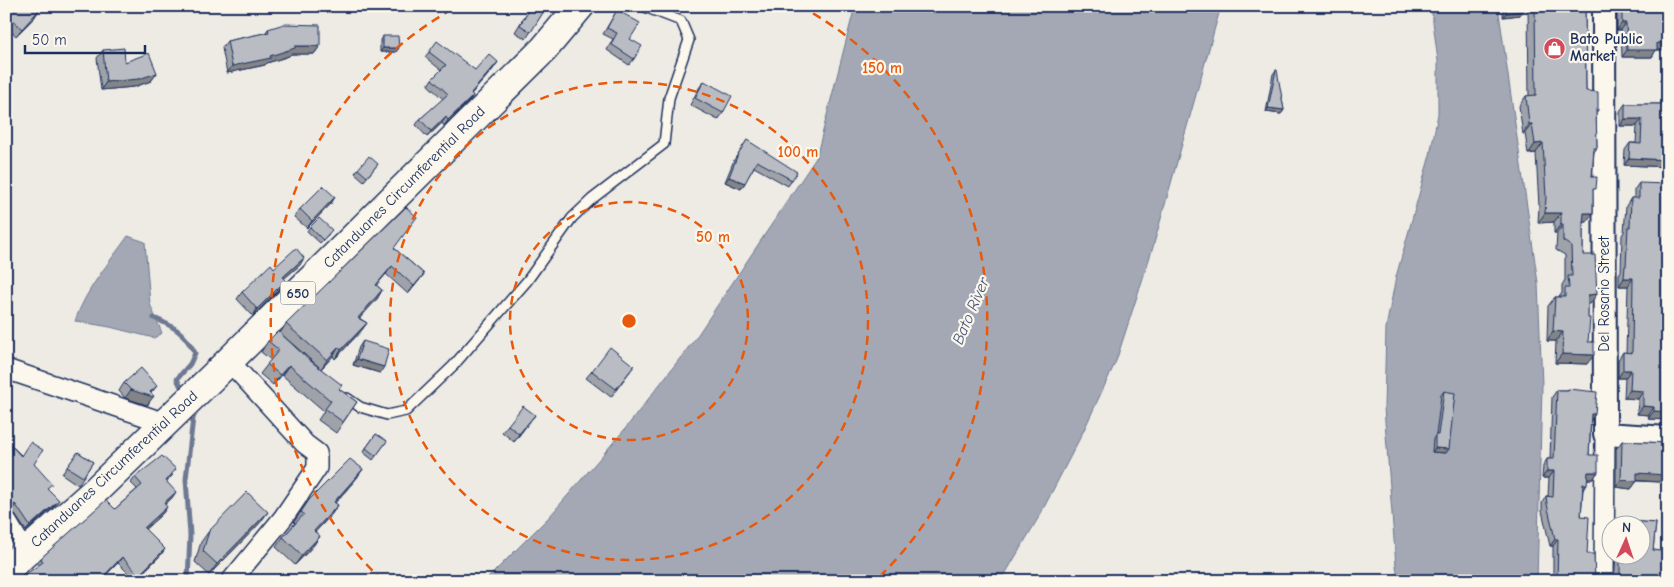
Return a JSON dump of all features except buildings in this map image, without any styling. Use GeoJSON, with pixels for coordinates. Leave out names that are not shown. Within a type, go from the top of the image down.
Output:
{"type":"FeatureCollection","features":[{"type":"Feature","properties":{"kind":"main road","name":"Catanduanes Circumferential Road"},"geometry":{"type":"LineString","coordinates":[[16,561],[95,491],[229,361],[267,330],[544,49],[580,6]]}},
{"type":"Feature","properties":{"kind":"street","name":"Del Rosario Street"},"geometry":{"type":"LineString","coordinates":[[1604,6],[1604,581]]}},
{"type":"Feature","properties":{"kind":"street"},"geometry":{"type":"LineString","coordinates":[[229,361],[305,444],[317,453],[316,468],[283,518],[231,581]]}},
{"type":"Feature","properties":{"kind":"street"},"geometry":{"type":"LineString","coordinates":[[6,369],[165,423]]}},
{"type":"Feature","properties":{"kind":"street"},"geometry":{"type":"LineString","coordinates":[[1604,434],[1668,438]]}},
{"type":"Feature","properties":{"kind":"street"},"geometry":{"type":"LineString","coordinates":[[6,520],[16,561]]}},
{"type":"Feature","properties":{"kind":"lane"},"geometry":{"type":"LineString","coordinates":[[336,389],[360,408],[387,415],[406,411],[453,366],[527,281],[572,218],[592,199],[664,144],[669,98],[689,40],[681,21],[642,6]]}},
{"type":"Feature","properties":{"kind":"water","name":"Bato River"},"geometry":{"type":"Polygon","coordinates":[[[855,6],[1221,6],[1153,247],[1116,361],[1082,434],[1040,515],[1001,581],[485,581],[550,516],[625,429],[695,339],[816,158],[855,6]]]}},
{"type":"Feature","properties":{"kind":"water"},"geometry":{"type":"Polygon","coordinates":[[[1431,6],[1498,6],[1538,283],[1542,385],[1537,581],[1399,581],[1396,566],[1384,408],[1386,328],[1396,277],[1430,155],[1438,114],[1438,61],[1431,6]]]}},
{"type":"Feature","properties":{"kind":"water"},"geometry":{"type":"Polygon","coordinates":[[[128,236],[145,242],[150,304],[162,333],[154,338],[75,321],[85,298],[128,236]]]}},
{"type":"Feature","properties":{"kind":"waterway"},"geometry":{"type":"LineString","coordinates":[[154,318],[168,324],[183,335],[195,353],[190,364],[177,379],[181,387]]}},
{"type":"Feature","properties":{"kind":"waterway"},"geometry":{"type":"LineString","coordinates":[[188,581],[190,535],[186,479],[193,418],[197,410],[196,408]]}},
{"type":"Feature","properties":{"kind":"place","name":"Bato Public Market"},"geometry":{"type":"Point","coordinates":[1554,48]}}]}
